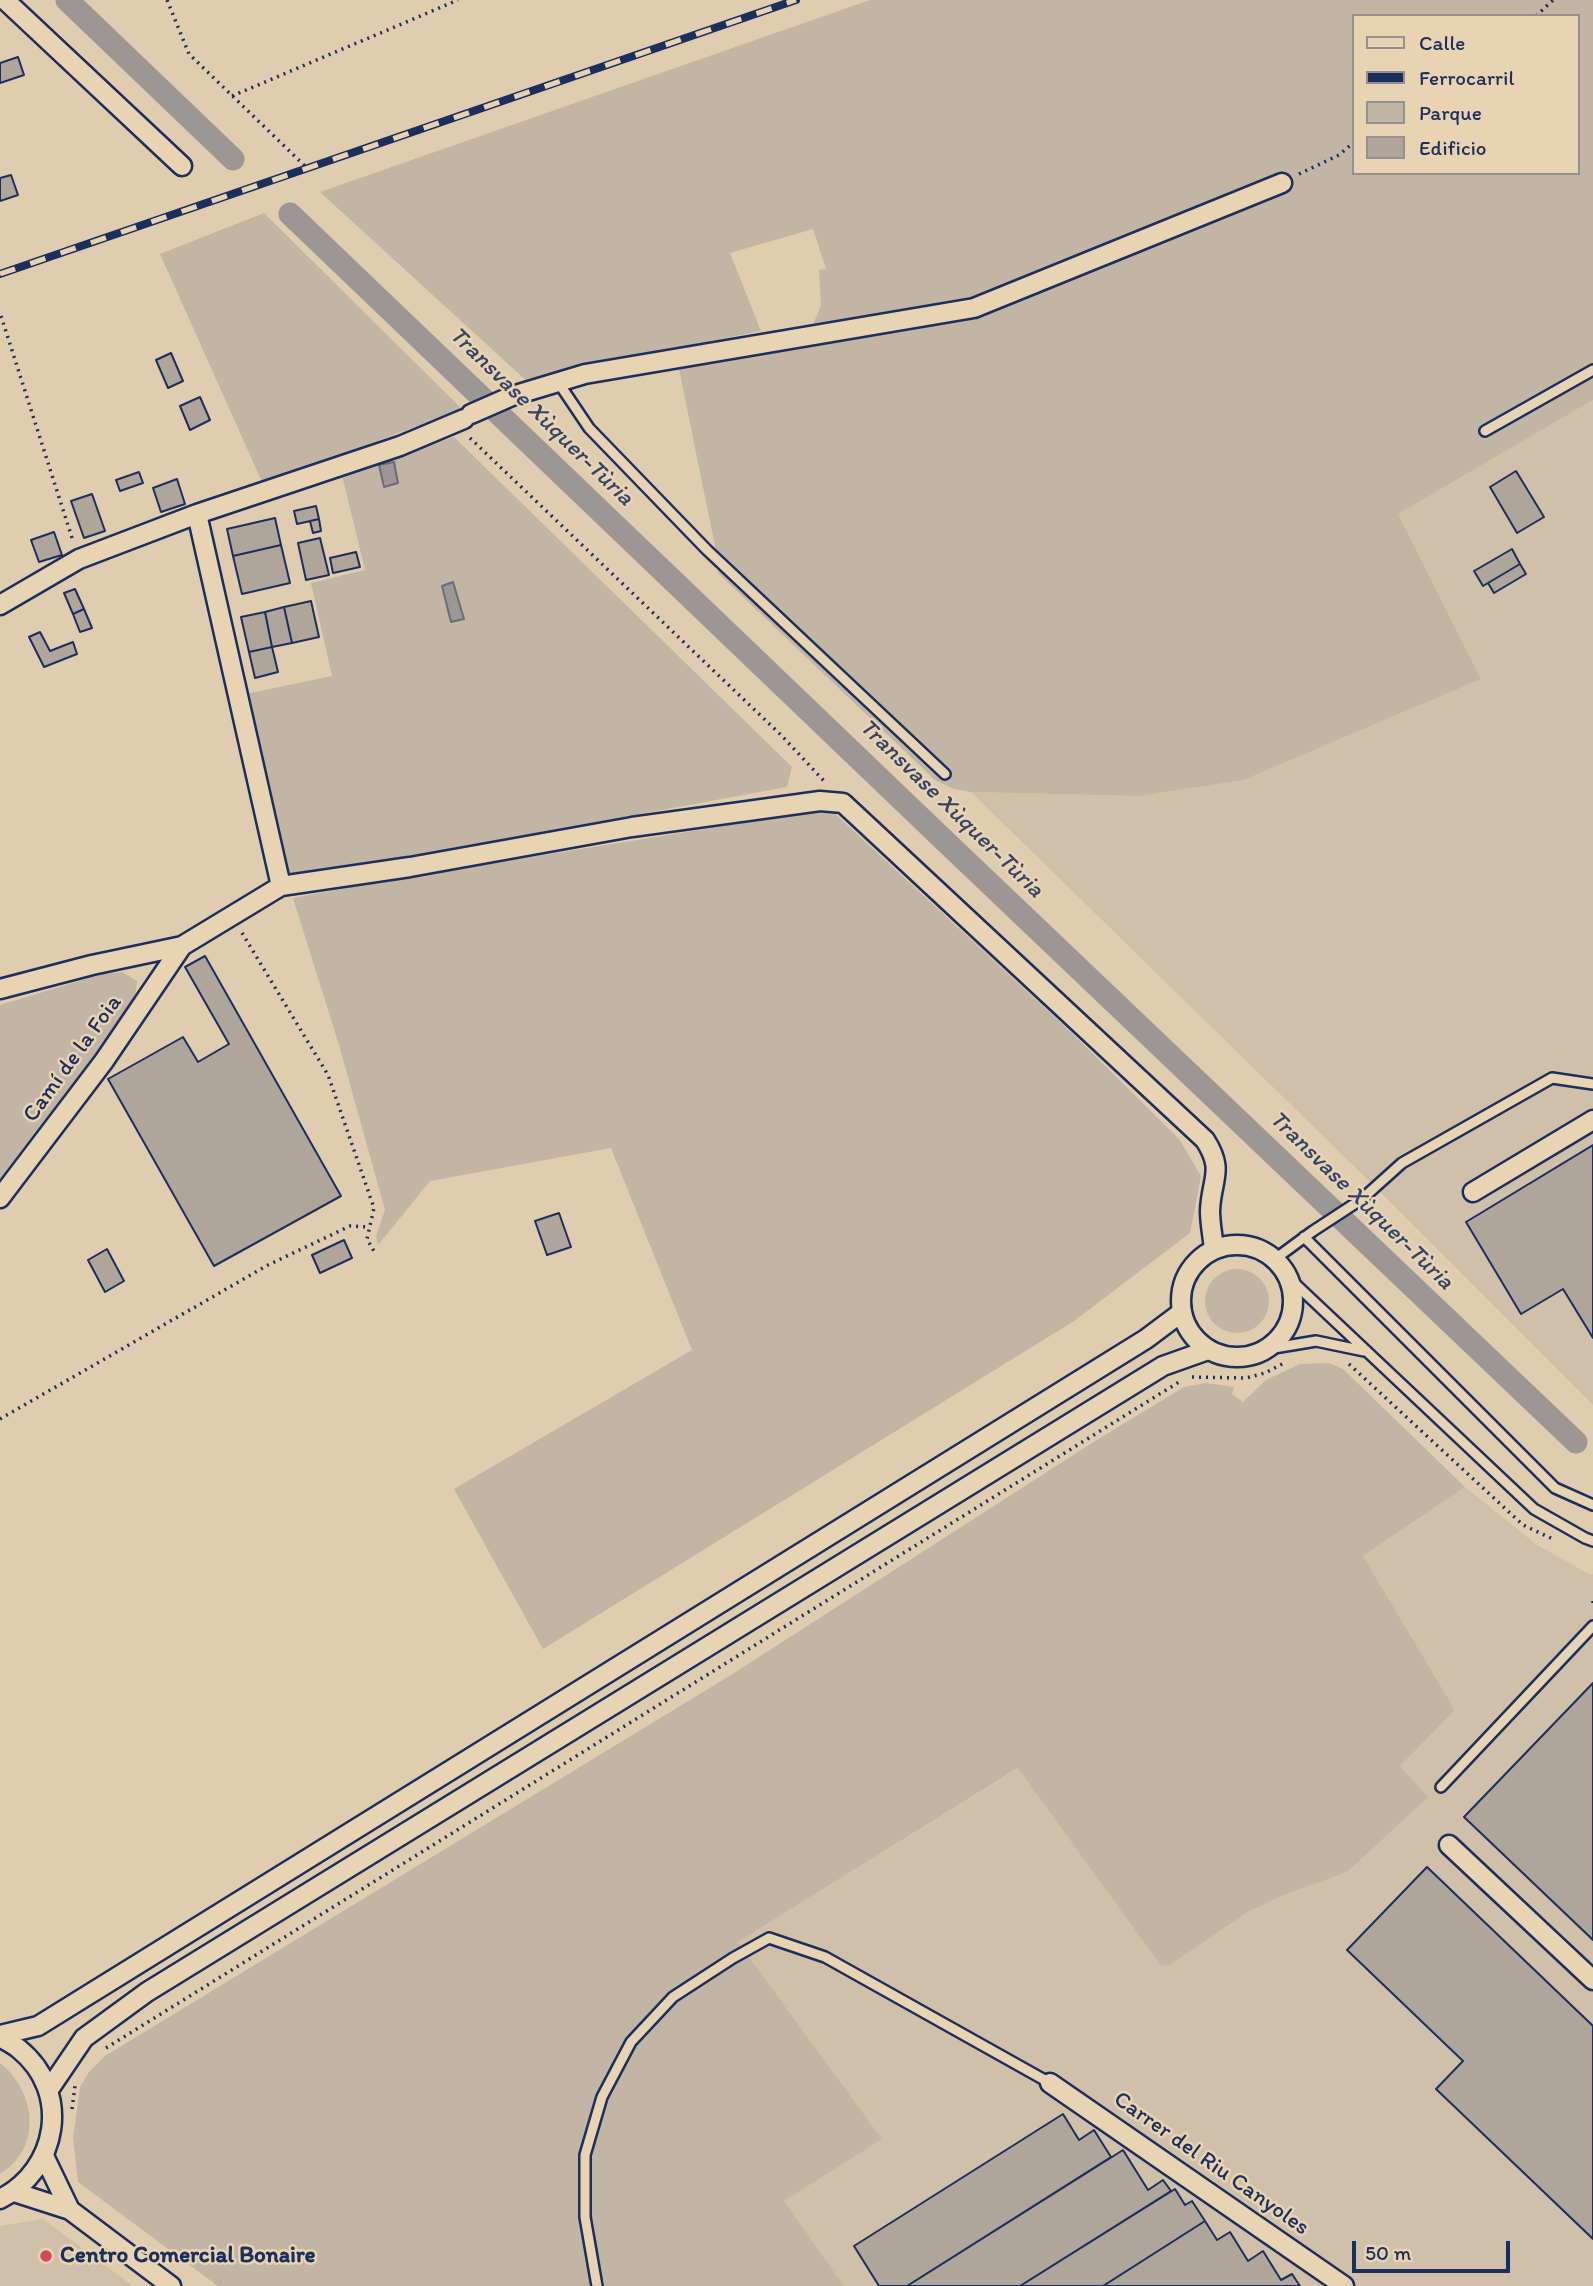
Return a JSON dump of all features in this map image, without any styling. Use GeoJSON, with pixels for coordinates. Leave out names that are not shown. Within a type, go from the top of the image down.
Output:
{"type":"FeatureCollection","features":[{"type":"Feature","properties":{"kind":"street"},"geometry":{"type":"LineString","coordinates":[[5,0],[182,166]]}},
{"type":"Feature","properties":{"kind":"street"},"geometry":{"type":"LineString","coordinates":[[0,605],[79,559],[197,514],[400,446],[512,396],[585,374],[974,308],[1282,183]]}},
{"type":"Feature","properties":{"kind":"street"},"geometry":{"type":"LineString","coordinates":[[197,514],[281,886]]}},
{"type":"Feature","properties":{"kind":"street"},"geometry":{"type":"LineString","coordinates":[[0,989],[92,965],[182,946],[281,886],[410,867],[632,827],[820,801],[844,803],[1205,1140],[1215,1156],[1216,1180],[1210,1210],[1214,1250]]}},
{"type":"Feature","properties":{"kind":"street","name":"Camí de la Foia"},"geometry":{"type":"LineString","coordinates":[[0,1198],[104,1061],[182,946]]}},
{"type":"Feature","properties":{"kind":"street"},"geometry":{"type":"LineString","coordinates":[[1473,1192],[1593,1120]]}},
{"type":"Feature","properties":{"kind":"street"},"geometry":{"type":"LineString","coordinates":[[1229,1245],[1246,1245],[1275,1259],[1289,1279],[1293,1294],[1291,1317],[1280,1338],[1268,1349],[1254,1356],[1238,1358],[1208,1350],[1196,1340],[1187,1327],[1182,1312],[1181,1293],[1187,1275],[1198,1261],[1214,1250],[1229,1245]]}},
{"type":"Feature","properties":{"kind":"street"},"geometry":{"type":"LineString","coordinates":[[0,2036],[38,2026],[1146,1339],[1182,1312]]}},
{"type":"Feature","properties":{"kind":"street"},"geometry":{"type":"LineString","coordinates":[[48,2091],[84,2038],[147,1992],[1163,1366],[1208,1350]]}},
{"type":"Feature","properties":{"kind":"street"},"geometry":{"type":"LineString","coordinates":[[1449,1845],[1593,1980]]}},
{"type":"Feature","properties":{"kind":"street"},"geometry":{"type":"LineString","coordinates":[[0,2036],[19,2049],[36,2067],[48,2091],[52,2124],[44,2156],[32,2176],[7,2196]]}},
{"type":"Feature","properties":{"kind":"street","name":"Carrer del Riu Canyoles"},"geometry":{"type":"LineString","coordinates":[[1050,2083],[1344,2286]]}},
{"type":"Feature","properties":{"kind":"street"},"geometry":{"type":"LineString","coordinates":[[44,2156],[70,2210]]}},
{"type":"Feature","properties":{"kind":"street"},"geometry":{"type":"LineString","coordinates":[[7,2196],[70,2210],[172,2286]]}},
{"type":"Feature","properties":{"kind":"lane"},"geometry":{"type":"LineString","coordinates":[[1485,431],[1593,370]]}},
{"type":"Feature","properties":{"kind":"lane"},"geometry":{"type":"LineString","coordinates":[[558,382],[589,428],[707,550],[945,774]]}},
{"type":"Feature","properties":{"kind":"lane"},"geometry":{"type":"LineString","coordinates":[[1275,1259],[1362,1199],[1402,1163],[1552,1078],[1593,1084]]}},
{"type":"Feature","properties":{"kind":"lane"},"geometry":{"type":"LineString","coordinates":[[1304,1237],[1555,1488],[1593,1505]]}},
{"type":"Feature","properties":{"kind":"lane"},"geometry":{"type":"LineString","coordinates":[[1289,1279],[1534,1509],[1593,1541]]}},
{"type":"Feature","properties":{"kind":"lane"},"geometry":{"type":"LineString","coordinates":[[1268,1349],[1317,1341],[1366,1352]]}},
{"type":"Feature","properties":{"kind":"lane"},"geometry":{"type":"LineString","coordinates":[[1441,1787],[1593,1626]]}},
{"type":"Feature","properties":{"kind":"lane"},"geometry":{"type":"LineString","coordinates":[[597,2286],[585,2217],[585,2155],[602,2097],[631,2042],[673,1997],[769,1938],[825,1957],[1050,2083]]}},
{"type":"Feature","properties":{"kind":"path"},"geometry":{"type":"LineString","coordinates":[[167,0],[189,54],[307,168]]}},
{"type":"Feature","properties":{"kind":"path"},"geometry":{"type":"LineString","coordinates":[[232,96],[458,0]]}},
{"type":"Feature","properties":{"kind":"path"},"geometry":{"type":"LineString","coordinates":[[1538,14],[1553,0]]}},
{"type":"Feature","properties":{"kind":"path"},"geometry":{"type":"LineString","coordinates":[[1282,183],[1339,155],[1352,144]]}},
{"type":"Feature","properties":{"kind":"path"},"geometry":{"type":"LineString","coordinates":[[1,316],[79,559]]}},
{"type":"Feature","properties":{"kind":"path"},"geometry":{"type":"LineString","coordinates":[[468,437],[782,736],[844,803]]}},
{"type":"Feature","properties":{"kind":"path"},"geometry":{"type":"LineString","coordinates":[[232,916],[328,1075],[374,1208],[367,1239],[375,1253]]}},
{"type":"Feature","properties":{"kind":"path"},"geometry":{"type":"LineString","coordinates":[[0,1419],[268,1265],[350,1226],[370,1227]]}},
{"type":"Feature","properties":{"kind":"path"},"geometry":{"type":"LineString","coordinates":[[1342,1357],[1523,1525],[1558,1541]]}},
{"type":"Feature","properties":{"kind":"path"},"geometry":{"type":"LineString","coordinates":[[95,2055],[1186,1377],[1246,1378],[1265,1373],[1287,1361]]}},
{"type":"Feature","properties":{"kind":"path"},"geometry":{"type":"LineString","coordinates":[[71,2118],[76,2081]]}},
{"type":"Feature","properties":{"kind":"shaded area"},"geometry":{"type":"Polygon","coordinates":[[[1593,400],[1593,1405],[1363,1175],[971,792],[1138,796],[1481,679],[1398,514],[1593,400]]]}},
{"type":"Feature","properties":{"kind":"shaded area"},"geometry":{"type":"Polygon","coordinates":[[[394,462],[398,483],[384,487],[379,465],[394,462]]]}},
{"type":"Feature","properties":{"kind":"shaded area"},"geometry":{"type":"Polygon","coordinates":[[[453,582],[464,619],[451,622],[442,586],[453,582]]]}},
{"type":"Feature","properties":{"kind":"shaded area"},"geometry":{"type":"Polygon","coordinates":[[[1465,1487],[1537,1545],[1593,1574],[1593,2286],[844,2286],[783,2201],[881,2138],[738,1942],[1019,1768],[1161,1966],[1170,1965],[1248,1912],[1286,1894],[1400,1766],[1455,1710],[1363,1556],[1465,1487]]]}},
{"type":"Feature","properties":{"kind":"shaded area","name":"Centro Comercial Bonaire"},"geometry":{"type":"Polygon","coordinates":[[[43,2219],[133,2286],[0,2286],[0,2226],[43,2219]]]}},
{"type":"Feature","properties":{"kind":"green space"},"geometry":{"type":"Polygon","coordinates":[[[870,0],[1593,0],[1593,400],[1398,514],[1481,679],[1243,780],[1138,796],[971,792],[954,789],[935,780],[718,573],[716,551],[678,364],[815,338],[813,325],[821,305],[819,270],[826,269],[813,229],[730,253],[761,331],[593,365],[530,384],[320,192],[870,0]]]}},
{"type":"Feature","properties":{"kind":"green space"},"geometry":{"type":"Polygon","coordinates":[[[264,213],[462,409],[263,484],[160,254],[264,213]]]}},
{"type":"Feature","properties":{"kind":"green space"},"geometry":{"type":"Polygon","coordinates":[[[454,437],[792,767],[787,787],[290,878],[246,694],[332,676],[311,583],[365,570],[342,475],[454,437]]]}},
{"type":"Feature","properties":{"kind":"green space"},"geometry":{"type":"Polygon","coordinates":[[[830,809],[1072,1033],[1179,1139],[1201,1176],[1190,1233],[1074,1321],[543,1649],[454,1489],[692,1350],[611,1148],[430,1181],[378,1245],[376,1236],[385,1210],[339,1045],[293,898],[830,809]]]}},
{"type":"Feature","properties":{"kind":"green space"},"geometry":{"type":"Polygon","coordinates":[[[122,972],[137,981],[135,997],[97,1054],[0,1181],[0,1005],[102,974],[122,972]]]}},
{"type":"Feature","properties":{"kind":"green space"},"geometry":{"type":"Polygon","coordinates":[[[1231,1269],[1243,1269],[1260,1278],[1267,1289],[1267,1313],[1260,1324],[1243,1333],[1231,1333],[1219,1328],[1210,1319],[1205,1307],[1205,1295],[1210,1283],[1219,1274],[1231,1269]]]}},
{"type":"Feature","properties":{"kind":"green space"},"geometry":{"type":"Polygon","coordinates":[[[1329,1363],[1343,1369],[1465,1487],[1363,1556],[1455,1710],[1400,1766],[1428,1797],[1347,1872],[1286,1894],[1248,1912],[1170,1965],[1161,1966],[1018,1768],[738,1942],[882,2139],[784,2201],[844,2286],[218,2286],[78,2182],[73,2138],[80,2087],[89,2072],[105,2056],[731,1675],[1095,1441],[1184,1387],[1206,1383],[1234,1387],[1232,1394],[1243,1402],[1266,1380],[1300,1364],[1329,1363]]]}},
{"type":"Feature","properties":{"kind":"green space"},"geometry":{"type":"Polygon","coordinates":[[[0,2063],[21,2089],[30,2120],[23,2150],[14,2163],[0,2174],[0,2063]]]}},
{"type":"Feature","properties":{"kind":"building"},"geometry":{"type":"Polygon","coordinates":[[[18,57],[24,75],[0,83],[0,63],[18,57]]]}},
{"type":"Feature","properties":{"kind":"building"},"geometry":{"type":"Polygon","coordinates":[[[11,175],[18,195],[0,201],[0,178],[11,175]]]}},
{"type":"Feature","properties":{"kind":"building"},"geometry":{"type":"Polygon","coordinates":[[[171,353],[183,381],[168,388],[156,360],[171,353]]]}},
{"type":"Feature","properties":{"kind":"building"},"geometry":{"type":"Polygon","coordinates":[[[200,397],[210,420],[190,430],[180,406],[200,397]]]}},
{"type":"Feature","properties":{"kind":"building"},"geometry":{"type":"Polygon","coordinates":[[[1516,471],[1544,517],[1517,533],[1490,487],[1516,471]]]}},
{"type":"Feature","properties":{"kind":"building"},"geometry":{"type":"Polygon","coordinates":[[[139,472],[143,483],[120,491],[116,480],[139,472]]]}},
{"type":"Feature","properties":{"kind":"building"},"geometry":{"type":"Polygon","coordinates":[[[177,479],[185,504],[161,512],[153,488],[177,479]]]}},
{"type":"Feature","properties":{"kind":"building"},"geometry":{"type":"Polygon","coordinates":[[[92,494],[105,531],[84,538],[71,501],[92,494]]]}},
{"type":"Feature","properties":{"kind":"building"},"geometry":{"type":"Polygon","coordinates":[[[316,506],[319,519],[297,524],[294,511],[316,506]]]}},
{"type":"Feature","properties":{"kind":"building"},"geometry":{"type":"Polygon","coordinates":[[[275,518],[281,545],[233,556],[227,529],[275,518]]]}},
{"type":"Feature","properties":{"kind":"building"},"geometry":{"type":"Polygon","coordinates":[[[319,519],[321,531],[313,533],[310,521],[319,519]]]}},
{"type":"Feature","properties":{"kind":"building"},"geometry":{"type":"Polygon","coordinates":[[[54,532],[62,555],[39,562],[31,540],[54,532]]]}},
{"type":"Feature","properties":{"kind":"building"},"geometry":{"type":"Polygon","coordinates":[[[320,538],[329,575],[306,580],[298,543],[320,538]]]}},
{"type":"Feature","properties":{"kind":"building"},"geometry":{"type":"Polygon","coordinates":[[[281,545],[290,583],[242,594],[233,556],[281,545]]]}},
{"type":"Feature","properties":{"kind":"building"},"geometry":{"type":"Polygon","coordinates":[[[1512,549],[1520,564],[1483,586],[1474,571],[1512,549]]]}},
{"type":"Feature","properties":{"kind":"building"},"geometry":{"type":"Polygon","coordinates":[[[356,552],[360,567],[333,573],[330,558],[356,552]]]}},
{"type":"Feature","properties":{"kind":"building"},"geometry":{"type":"Polygon","coordinates":[[[1520,564],[1526,574],[1494,593],[1488,583],[1520,564]]]}},
{"type":"Feature","properties":{"kind":"building"},"geometry":{"type":"Polygon","coordinates":[[[75,589],[84,609],[73,614],[64,593],[75,589]]]}},
{"type":"Feature","properties":{"kind":"building"},"geometry":{"type":"Polygon","coordinates":[[[311,601],[319,637],[292,643],[284,607],[311,601]]]}},
{"type":"Feature","properties":{"kind":"building"},"geometry":{"type":"Polygon","coordinates":[[[284,607],[292,643],[272,647],[265,612],[284,607]]]}},
{"type":"Feature","properties":{"kind":"building"},"geometry":{"type":"Polygon","coordinates":[[[84,609],[92,628],[80,632],[73,614],[84,609]]]}},
{"type":"Feature","properties":{"kind":"building"},"geometry":{"type":"Polygon","coordinates":[[[265,612],[272,647],[249,652],[241,617],[265,612]]]}},
{"type":"Feature","properties":{"kind":"building"},"geometry":{"type":"Polygon","coordinates":[[[40,632],[50,651],[73,642],[77,654],[44,667],[29,637],[40,632]]]}},
{"type":"Feature","properties":{"kind":"building"},"geometry":{"type":"Polygon","coordinates":[[[272,647],[278,672],[255,678],[249,652],[272,647]]]}},
{"type":"Feature","properties":{"kind":"building"},"geometry":{"type":"Polygon","coordinates":[[[205,956],[341,1196],[214,1266],[108,1079],[183,1037],[198,1062],[229,1044],[185,967],[205,956]]]}},
{"type":"Feature","properties":{"kind":"building"},"geometry":{"type":"Polygon","coordinates":[[[1593,1145],[1593,1338],[1563,1289],[1521,1314],[1466,1222],[1593,1145]]]}},
{"type":"Feature","properties":{"kind":"building"},"geometry":{"type":"Polygon","coordinates":[[[559,1213],[571,1247],[547,1255],[535,1221],[559,1213]]]}},
{"type":"Feature","properties":{"kind":"building"},"geometry":{"type":"Polygon","coordinates":[[[344,1240],[352,1258],[320,1273],[312,1255],[344,1240]]]}},
{"type":"Feature","properties":{"kind":"building"},"geometry":{"type":"Polygon","coordinates":[[[107,1249],[124,1281],[105,1292],[88,1260],[107,1249]]]}},
{"type":"Feature","properties":{"kind":"building"},"geometry":{"type":"Polygon","coordinates":[[[1593,1683],[1593,1940],[1464,1817],[1593,1683]]]}},
{"type":"Feature","properties":{"kind":"building"},"geometry":{"type":"Polygon","coordinates":[[[1427,1867],[1593,2026],[1593,2239],[1436,2089],[1463,2061],[1347,1950],[1427,1867]]]}},
{"type":"Feature","properties":{"kind":"building"},"geometry":{"type":"Polygon","coordinates":[[[1063,2114],[1079,2140],[1094,2130],[1111,2157],[907,2286],[879,2286],[854,2246],[1063,2114]]]}},
{"type":"Feature","properties":{"kind":"building"},"geometry":{"type":"Polygon","coordinates":[[[1123,2150],[1148,2190],[1163,2180],[1171,2191],[1020,2286],[907,2286],[1123,2150]]]}},
{"type":"Feature","properties":{"kind":"building"},"geometry":{"type":"Polygon","coordinates":[[[1175,2189],[1185,2205],[1192,2201],[1205,2221],[1103,2286],[1020,2286],[1175,2189]]]}},
{"type":"Feature","properties":{"kind":"building"},"geometry":{"type":"Polygon","coordinates":[[[1205,2221],[1217,2240],[1230,2232],[1248,2261],[1263,2251],[1281,2280],[1292,2274],[1300,2286],[1103,2286],[1205,2221]]]}},
{"type":"Feature","properties":{"kind":"waterway","name":"Transvase Xùquer-Tùria"},"geometry":{"type":"LineString","coordinates":[[67,0],[233,159]]}},
{"type":"Feature","properties":{"kind":"waterway","name":"Transvase Xùquer-Tùria"},"geometry":{"type":"LineString","coordinates":[[290,214],[1576,1442]]}},
{"type":"Feature","properties":{"kind":"railway"},"geometry":{"type":"LineString","coordinates":[[0,274],[796,0]]}},
{"type":"Feature","properties":{"kind":"place","name":"Centro Comercial Bonaire"},"geometry":{"type":"Point","coordinates":[46,2256]}}]}
